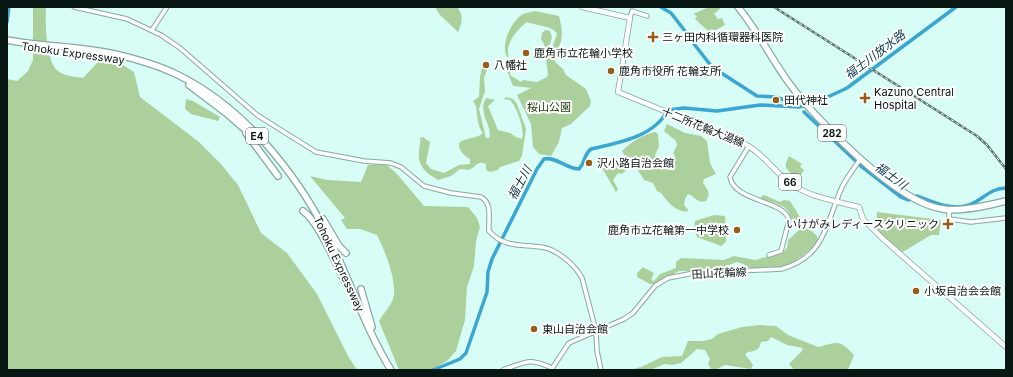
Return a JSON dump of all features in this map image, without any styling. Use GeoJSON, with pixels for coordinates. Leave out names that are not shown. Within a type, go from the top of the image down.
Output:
{"type":"FeatureCollection","features":[{"type":"Feature","properties":{"kind":"highway","name":"282"},"geometry":{"type":"LineString","coordinates":[[738,7],[803,102],[859,161],[893,186],[914,198],[937,208],[949,210],[1006,201]]}},
{"type":"Feature","properties":{"kind":"highway","name":"Tohoku Expressway"},"geometry":{"type":"LineString","coordinates":[[10,43],[99,54],[152,67],[186,83],[226,113],[264,149],[303,200],[320,227],[370,338],[387,370]]}},
{"type":"Feature","properties":{"kind":"highway","name":"Tohoku Expressway"},"geometry":{"type":"LineString","coordinates":[[10,43],[114,54],[153,64],[204,89],[229,108],[256,135],[291,176],[323,226],[381,354],[391,370]]}},
{"type":"Feature","properties":{"kind":"highway"},"geometry":{"type":"LineString","coordinates":[[226,113],[250,138],[278,176]]}},
{"type":"Feature","properties":{"kind":"highway"},"geometry":{"type":"LineString","coordinates":[[291,176],[313,204],[339,246],[346,253]]}},
{"type":"Feature","properties":{"kind":"highway"},"geometry":{"type":"LineString","coordinates":[[302,211],[310,218],[318,230],[347,286]]}},
{"type":"Feature","properties":{"kind":"highway"},"geometry":{"type":"LineString","coordinates":[[361,289],[381,354]]}},
{"type":"Feature","properties":{"kind":"main road"},"geometry":{"type":"LineString","coordinates":[[582,7],[630,18]]}},
{"type":"Feature","properties":{"kind":"main road","name":"十二所花輪大湯線"},"geometry":{"type":"LineString","coordinates":[[630,18],[618,92],[748,146],[792,184],[836,203],[859,207],[863,219],[883,239],[1006,347]]}},
{"type":"Feature","properties":{"kind":"street"},"geometry":{"type":"LineString","coordinates":[[74,7],[127,19],[152,30],[180,48],[257,115],[316,152],[391,163],[401,167],[424,186],[451,193],[481,197],[489,205],[489,231],[500,240],[516,246],[543,247],[562,257],[573,265],[582,278],[596,331],[597,351],[601,370]]}},
{"type":"Feature","properties":{"kind":"street"},"geometry":{"type":"LineString","coordinates":[[152,30],[167,7]]}},
{"type":"Feature","properties":{"kind":"street"},"geometry":{"type":"LineString","coordinates":[[630,18],[632,9],[647,16]]}},
{"type":"Feature","properties":{"kind":"street"},"geometry":{"type":"LineString","coordinates":[[748,146],[730,177],[731,182],[750,197],[783,210],[789,220],[781,251],[769,255]]}},
{"type":"Feature","properties":{"kind":"street","name":"田山花輪線"},"geometry":{"type":"LineString","coordinates":[[551,369],[569,343],[624,319],[633,313],[655,286],[674,276],[736,271],[760,271],[791,266],[812,252],[827,231],[843,185],[859,161]]}},
{"type":"Feature","properties":{"kind":"street"},"geometry":{"type":"LineString","coordinates":[[949,210],[949,220],[971,222],[1006,218]]}},
{"type":"Feature","properties":{"kind":"street"},"geometry":{"type":"LineString","coordinates":[[504,370],[532,360],[538,361],[551,369]]}},
{"type":"Feature","properties":{"kind":"green space"},"geometry":{"type":"Polygon","coordinates":[[[33,7],[46,7],[47,41],[51,60],[54,67],[58,71],[74,77],[83,78],[100,60],[123,65],[134,72],[140,97],[199,142],[220,163],[238,185],[261,233],[287,253],[317,294],[348,356],[357,370],[7,370],[7,79],[17,81],[28,71],[33,60],[33,7]]]}},
{"type":"Feature","properties":{"kind":"green space"},"geometry":{"type":"Polygon","coordinates":[[[435,7],[457,7],[461,13],[462,19],[458,32],[440,15],[435,7]]]}},
{"type":"Feature","properties":{"kind":"green space"},"geometry":{"type":"Polygon","coordinates":[[[709,7],[722,7],[714,14],[718,19],[722,18],[725,25],[714,31],[712,29],[708,31],[695,19],[697,16],[693,14],[709,7]]]}},
{"type":"Feature","properties":{"kind":"green space","name":"桜山公園"},"geometry":{"type":"Polygon","coordinates":[[[535,11],[559,16],[562,28],[562,38],[556,54],[555,62],[563,69],[566,75],[586,89],[591,101],[590,106],[571,124],[562,128],[559,142],[551,156],[539,154],[533,147],[531,124],[517,95],[531,88],[513,86],[506,68],[510,62],[510,75],[521,82],[523,80],[537,82],[547,77],[548,74],[544,44],[541,39],[542,33],[545,30],[550,31],[552,37],[549,48],[551,51],[557,34],[552,29],[527,22],[511,39],[508,48],[508,58],[506,53],[506,41],[514,22],[523,14],[535,11]]]}},
{"type":"Feature","properties":{"kind":"green space"},"geometry":{"type":"Polygon","coordinates":[[[484,61],[487,62],[488,67],[484,78],[485,91],[479,109],[486,138],[489,138],[490,133],[483,109],[486,98],[495,100],[488,106],[498,130],[510,133],[522,139],[523,135],[518,113],[510,100],[504,99],[506,97],[513,99],[517,104],[526,129],[522,156],[519,161],[500,167],[498,170],[490,172],[486,170],[486,164],[481,163],[469,170],[460,169],[451,176],[438,180],[430,175],[421,165],[419,157],[420,138],[423,137],[430,142],[426,163],[431,169],[444,173],[459,165],[470,164],[470,159],[459,148],[459,143],[483,133],[480,129],[475,104],[473,101],[479,97],[480,76],[484,61]]]}},
{"type":"Feature","properties":{"kind":"green space"},"geometry":{"type":"Polygon","coordinates":[[[186,99],[193,101],[220,117],[218,121],[191,114],[185,109],[186,99]]]}},
{"type":"Feature","properties":{"kind":"green space"},"geometry":{"type":"Polygon","coordinates":[[[667,124],[685,133],[701,136],[707,141],[710,163],[716,174],[704,179],[703,183],[709,194],[706,201],[698,201],[688,194],[684,205],[689,211],[680,211],[676,209],[661,193],[657,191],[653,183],[644,180],[636,167],[630,166],[622,174],[618,173],[613,180],[618,189],[616,192],[602,168],[620,165],[625,156],[622,151],[625,148],[641,137],[655,132],[658,134],[659,146],[655,155],[663,163],[674,163],[675,156],[673,153],[677,145],[676,141],[664,131],[667,124]]]}},
{"type":"Feature","properties":{"kind":"green space"},"geometry":{"type":"Polygon","coordinates":[[[789,156],[802,164],[800,167],[804,170],[799,178],[796,179],[786,168],[786,163],[789,156]]]}},
{"type":"Feature","properties":{"kind":"green space"},"geometry":{"type":"Polygon","coordinates":[[[386,164],[398,175],[424,206],[468,207],[477,218],[480,227],[476,241],[474,266],[467,287],[465,320],[456,351],[447,361],[431,370],[399,370],[379,321],[392,302],[394,284],[387,258],[377,235],[360,229],[347,229],[341,220],[345,218],[310,176],[328,180],[361,182],[368,165],[386,164]]]}},
{"type":"Feature","properties":{"kind":"green space"},"geometry":{"type":"Polygon","coordinates":[[[764,195],[780,202],[784,200],[790,201],[805,225],[817,236],[818,241],[798,259],[781,267],[763,270],[750,268],[737,262],[721,268],[703,271],[679,271],[655,284],[650,284],[637,277],[637,273],[643,267],[654,273],[651,280],[654,281],[660,274],[676,268],[676,262],[681,258],[724,260],[734,256],[755,260],[782,253],[787,248],[788,240],[798,231],[798,227],[786,209],[762,199],[761,197],[764,195]]]}},
{"type":"Feature","properties":{"kind":"green space"},"geometry":{"type":"Polygon","coordinates":[[[877,212],[941,220],[939,235],[931,235],[901,253],[876,229],[877,212]]]}},
{"type":"Feature","properties":{"kind":"green space"},"geometry":{"type":"Polygon","coordinates":[[[714,215],[725,216],[726,242],[721,246],[697,237],[694,229],[695,221],[714,215]]]}},
{"type":"Feature","properties":{"kind":"green space"},"geometry":{"type":"Polygon","coordinates":[[[759,325],[776,326],[788,335],[818,347],[834,343],[845,346],[854,355],[848,370],[794,370],[789,364],[803,348],[787,345],[771,337],[768,341],[761,342],[756,350],[745,354],[753,365],[751,369],[725,365],[715,370],[711,369],[708,364],[710,359],[705,350],[697,349],[681,363],[672,365],[665,364],[650,370],[629,370],[641,367],[662,357],[682,356],[688,341],[703,341],[712,339],[718,334],[742,327],[759,325]]]}},
{"type":"Feature","properties":{"kind":"waterway"},"geometry":{"type":"LineString","coordinates":[[7,22],[9,7]]}},
{"type":"Feature","properties":{"kind":"waterway","name":"福士川"},"geometry":{"type":"LineString","coordinates":[[661,7],[671,13],[692,40]]}},
{"type":"Feature","properties":{"kind":"waterway","name":"福士川"},"geometry":{"type":"LineString","coordinates":[[433,370],[460,359],[466,353],[487,292],[488,272],[492,259],[537,169],[544,159],[552,159],[570,167],[579,169],[587,153],[591,149],[624,141],[645,133],[654,127],[668,110],[684,108],[717,111],[760,105],[799,107],[815,103],[847,88],[956,7]]}},
{"type":"Feature","properties":{"kind":"waterway","name":"福士川"},"geometry":{"type":"LineString","coordinates":[[694,44],[712,67],[757,96],[776,97],[784,100]]}},
{"type":"Feature","properties":{"kind":"waterway","name":"福士川"},"geometry":{"type":"LineString","coordinates":[[804,112],[861,166],[901,197],[909,200],[917,196],[942,205],[962,207],[974,203],[995,190],[1006,188]]}},
{"type":"Feature","properties":{"kind":"railway"},"geometry":{"type":"LineString","coordinates":[[774,7],[977,136],[987,145],[1006,169]]}},
{"type":"Feature","properties":{"kind":"place","name":"三ヶ田内科循環器科医院"},"geometry":{"type":"Point","coordinates":[653,37]}},
{"type":"Feature","properties":{"kind":"place","name":"鹿角市立花輪小学校"},"geometry":{"type":"Point","coordinates":[526,53]}},
{"type":"Feature","properties":{"kind":"place","name":"八幡社"},"geometry":{"type":"Point","coordinates":[486,65]}},
{"type":"Feature","properties":{"kind":"place","name":"鹿角市役所 花輪支所"},"geometry":{"type":"Point","coordinates":[611,71]}},
{"type":"Feature","properties":{"kind":"place","name":"Kazuno Central Hospital"},"geometry":{"type":"Point","coordinates":[865,98]}},
{"type":"Feature","properties":{"kind":"place","name":"田代神社"},"geometry":{"type":"Point","coordinates":[776,100]}},
{"type":"Feature","properties":{"kind":"place","name":"沢小路自治会館"},"geometry":{"type":"Point","coordinates":[589,163]}},
{"type":"Feature","properties":{"kind":"place","name":"いけがみレディースクリニック"},"geometry":{"type":"Point","coordinates":[948,224]}},
{"type":"Feature","properties":{"kind":"place","name":"鹿角市立花輪第一中学校"},"geometry":{"type":"Point","coordinates":[737,230]}},
{"type":"Feature","properties":{"kind":"place","name":"小坂自治会会館"},"geometry":{"type":"Point","coordinates":[916,291]}},
{"type":"Feature","properties":{"kind":"place","name":"東山自治会館"},"geometry":{"type":"Point","coordinates":[534,329]}},
{"type":"Feature","properties":{"kind":"water label","name":"福士川放水路"},"geometry":{"type":"Point","coordinates":[875,55]}}]}
